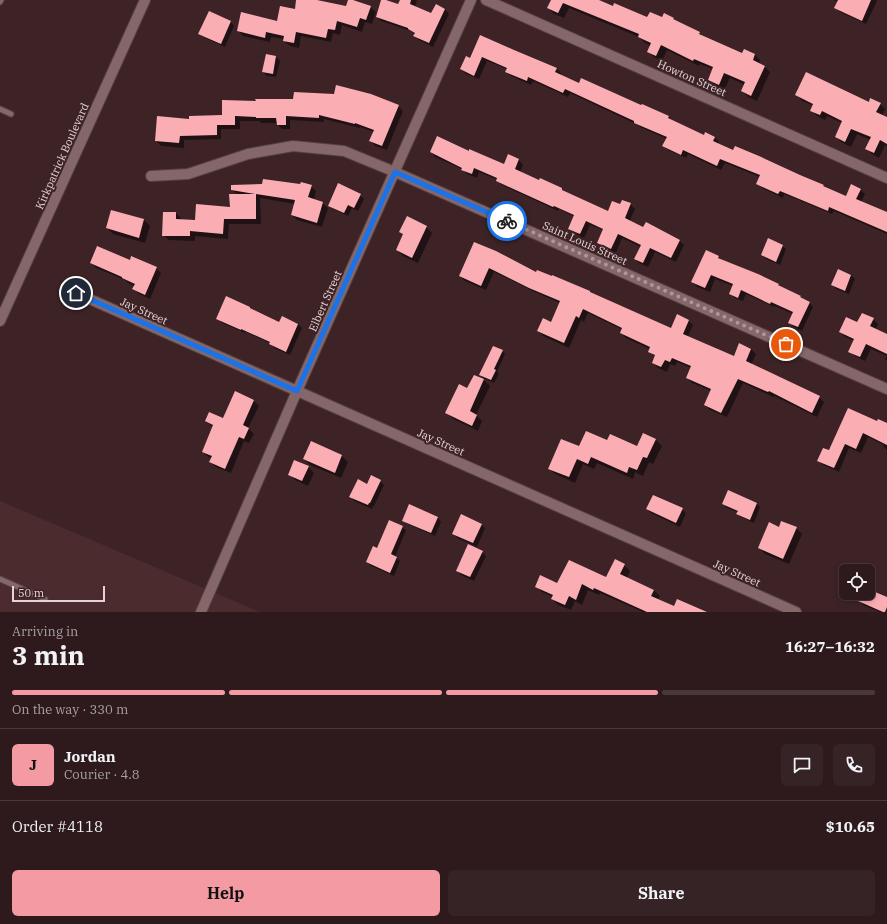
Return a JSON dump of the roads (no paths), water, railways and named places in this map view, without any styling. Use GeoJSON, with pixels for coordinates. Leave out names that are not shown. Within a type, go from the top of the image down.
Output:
{"type":"FeatureCollection","features":[{"type":"Feature","properties":{"kind":"street","name":"Kirkpatrick Boulevard"},"geometry":{"type":"LineString","coordinates":[[0,321],[145,0]]}},
{"type":"Feature","properties":{"kind":"street","name":"Elbert Street"},"geometry":{"type":"LineString","coordinates":[[201,612],[297,391],[471,0]]}},
{"type":"Feature","properties":{"kind":"street","name":"Howton Street"},"geometry":{"type":"LineString","coordinates":[[486,0],[887,178]]}},
{"type":"Feature","properties":{"kind":"street","name":"Saint Louis Street"},"geometry":{"type":"LineString","coordinates":[[151,176],[188,174],[248,154],[293,146],[344,151],[395,172],[887,389]]}},
{"type":"Feature","properties":{"kind":"street","name":"Jay Street"},"geometry":{"type":"LineString","coordinates":[[76,293],[796,612]]}},
{"type":"Feature","properties":{"kind":"lane"},"geometry":{"type":"LineString","coordinates":[[0,109],[11,114]]}},
{"type":"Feature","properties":{"kind":"lane"},"geometry":{"type":"LineString","coordinates":[[0,579],[45,599]]}}]}
